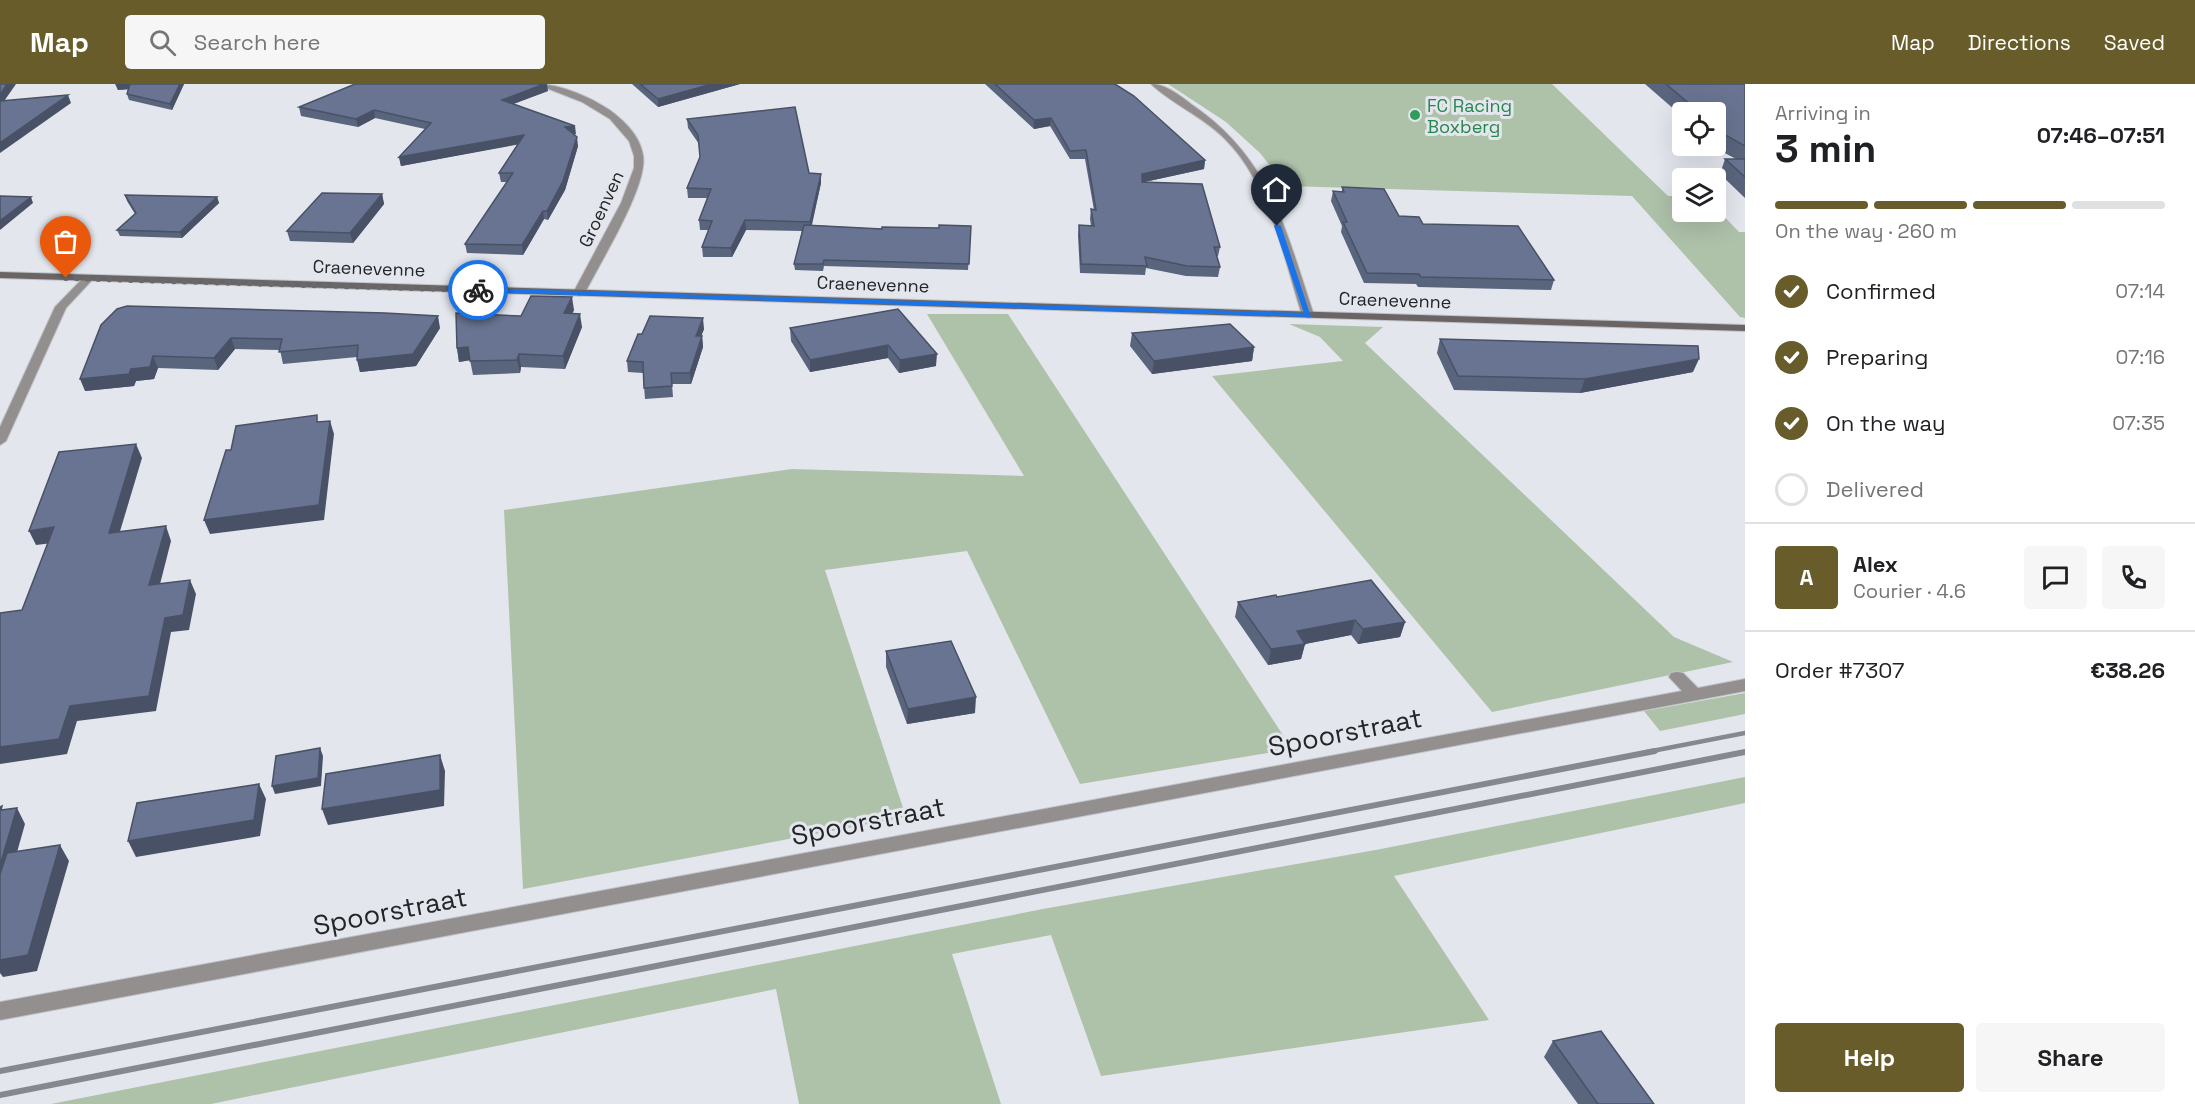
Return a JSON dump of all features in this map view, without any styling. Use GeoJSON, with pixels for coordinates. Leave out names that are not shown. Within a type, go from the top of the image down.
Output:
{"type":"FeatureCollection","features":[{"type":"Feature","properties":{"kind":"street","name":"Groenven"},"geometry":{"type":"LineString","coordinates":[[540,84],[575,95],[606,111],[629,133],[639,157],[635,183],[579,293]]}},
{"type":"Feature","properties":{"kind":"street"},"geometry":{"type":"LineString","coordinates":[[1155,84],[1231,140],[1252,168],[1270,206],[1308,315]]}},
{"type":"Feature","properties":{"kind":"street","name":"Craenevenne"},"geometry":{"type":"LineString","coordinates":[[0,275],[1745,328]]}},
{"type":"Feature","properties":{"kind":"street"},"geometry":{"type":"LineString","coordinates":[[0,441],[61,307],[88,278]]}},
{"type":"Feature","properties":{"kind":"street"},"geometry":{"type":"LineString","coordinates":[[1677,677],[1694,694]]}},
{"type":"Feature","properties":{"kind":"street","name":"Spoorstraat"},"geometry":{"type":"LineString","coordinates":[[0,1011],[1745,685]]}},
{"type":"Feature","properties":{"kind":"green space"},"geometry":{"type":"Polygon","coordinates":[[[1168,84],[1552,84],[1668,196],[1672,196],[1672,222],[1726,222],[1726,218],[1739,232],[1745,232],[1745,318],[1740,317],[1632,196],[1286,186],[1260,153],[1226,122],[1168,84]]]}},
{"type":"Feature","properties":{"kind":"green space"},"geometry":{"type":"Polygon","coordinates":[[[927,314],[1008,314],[1292,749],[1080,784],[967,551],[825,570],[906,817],[523,889],[504,510],[792,469],[1024,476],[927,314]]]}},
{"type":"Feature","properties":{"kind":"green space"},"geometry":{"type":"Polygon","coordinates":[[[1289,324],[1383,327],[1365,343],[1674,637],[1733,662],[1492,712],[1212,376],[1343,361],[1320,337],[1289,324]]]}},
{"type":"Feature","properties":{"kind":"green space"},"geometry":{"type":"Polygon","coordinates":[[[1745,693],[1745,714],[1660,731],[1644,711],[1745,693]]]}},
{"type":"Feature","properties":{"kind":"green space"},"geometry":{"type":"Polygon","coordinates":[[[1745,777],[1745,803],[1394,876],[1489,1020],[1101,1076],[1051,935],[952,954],[1001,1104],[799,1104],[776,989],[211,1104],[51,1104],[1043,909],[1381,849],[1745,777]]]}},
{"type":"Feature","properties":{"kind":"building"},"geometry":{"type":"Polygon","coordinates":[[[0,84],[7,84],[0,95],[0,84]]]}},
{"type":"Feature","properties":{"kind":"building"},"geometry":{"type":"Polygon","coordinates":[[[130,84],[180,84],[170,104],[127,94],[130,84]]]}},
{"type":"Feature","properties":{"kind":"building"},"geometry":{"type":"Polygon","coordinates":[[[355,84],[544,84],[502,100],[575,126],[565,127],[577,137],[563,181],[547,211],[543,211],[522,245],[465,244],[513,173],[499,173],[524,135],[399,157],[431,123],[374,110],[356,119],[299,107],[355,84]]]}},
{"type":"Feature","properties":{"kind":"building"},"geometry":{"type":"Polygon","coordinates":[[[640,84],[712,84],[658,99],[640,84]]]}},
{"type":"Feature","properties":{"kind":"building"},"geometry":{"type":"Polygon","coordinates":[[[995,84],[1115,84],[1134,96],[1205,160],[1142,174],[1142,182],[1202,184],[1220,247],[1214,247],[1220,267],[1187,266],[1145,257],[1147,266],[1081,264],[1079,225],[1094,226],[1091,209],[1096,210],[1086,150],[1070,151],[1051,118],[1034,120],[995,84]]]}},
{"type":"Feature","properties":{"kind":"building"},"geometry":{"type":"Polygon","coordinates":[[[1666,84],[1745,84],[1745,146],[1726,135],[1726,102],[1687,102],[1666,84]]]}},
{"type":"Feature","properties":{"kind":"building"},"geometry":{"type":"Polygon","coordinates":[[[68,95],[0,143],[0,101],[68,95]]]}},
{"type":"Feature","properties":{"kind":"building"},"geometry":{"type":"Polygon","coordinates":[[[795,107],[809,173],[821,174],[810,222],[745,220],[731,248],[702,247],[712,221],[699,220],[711,189],[687,188],[700,157],[698,135],[687,119],[795,107]]]}},
{"type":"Feature","properties":{"kind":"building"},"geometry":{"type":"Polygon","coordinates":[[[1725,159],[1745,159],[1745,177],[1725,159]]]}},
{"type":"Feature","properties":{"kind":"building"},"geometry":{"type":"Polygon","coordinates":[[[1342,187],[1384,189],[1399,216],[1419,217],[1423,224],[1518,226],[1554,280],[1421,277],[1419,274],[1367,273],[1343,222],[1347,222],[1333,191],[1344,192],[1342,187]]]}},
{"type":"Feature","properties":{"kind":"building"},"geometry":{"type":"Polygon","coordinates":[[[322,193],[382,194],[350,233],[287,231],[322,193]]]}},
{"type":"Feature","properties":{"kind":"building"},"geometry":{"type":"Polygon","coordinates":[[[125,195],[217,197],[180,232],[117,230],[136,213],[125,195]]]}},
{"type":"Feature","properties":{"kind":"building"},"geometry":{"type":"Polygon","coordinates":[[[0,196],[31,197],[0,221],[0,196]]]}},
{"type":"Feature","properties":{"kind":"building"},"geometry":{"type":"Polygon","coordinates":[[[804,225],[882,229],[882,227],[939,228],[939,225],[971,226],[969,264],[824,260],[823,264],[794,264],[804,225]]]}},
{"type":"Feature","properties":{"kind":"building"},"geometry":{"type":"Polygon","coordinates":[[[531,296],[572,297],[564,313],[580,314],[563,356],[519,354],[517,360],[470,361],[468,347],[457,348],[456,313],[521,316],[531,296]]]}},
{"type":"Feature","properties":{"kind":"building"},"geometry":{"type":"Polygon","coordinates":[[[127,306],[438,316],[413,354],[357,360],[358,345],[279,352],[282,339],[231,338],[214,358],[153,356],[150,367],[131,369],[129,374],[80,379],[101,325],[117,309],[127,306]]]}},
{"type":"Feature","properties":{"kind":"building"},"geometry":{"type":"Polygon","coordinates":[[[898,309],[937,354],[900,360],[888,345],[810,360],[790,328],[898,309]]]}},
{"type":"Feature","properties":{"kind":"building"},"geometry":{"type":"Polygon","coordinates":[[[650,316],[703,318],[696,336],[702,336],[690,373],[671,373],[672,386],[644,388],[643,362],[627,361],[638,334],[642,334],[650,316]]]}},
{"type":"Feature","properties":{"kind":"building"},"geometry":{"type":"Polygon","coordinates":[[[1230,324],[1254,347],[1154,361],[1132,333],[1230,324]]]}},
{"type":"Feature","properties":{"kind":"building"},"geometry":{"type":"Polygon","coordinates":[[[1440,339],[1698,346],[1699,359],[1585,379],[1458,376],[1440,339]]]}},
{"type":"Feature","properties":{"kind":"building"},"geometry":{"type":"Polygon","coordinates":[[[317,415],[317,422],[330,421],[319,505],[204,520],[226,450],[231,450],[236,426],[317,415]]]}},
{"type":"Feature","properties":{"kind":"building"},"geometry":{"type":"Polygon","coordinates":[[[136,444],[109,533],[166,526],[149,585],[190,580],[183,615],[165,618],[149,696],[70,706],[59,739],[0,747],[0,613],[22,610],[54,527],[29,531],[59,452],[136,444]]]}},
{"type":"Feature","properties":{"kind":"building"},"geometry":{"type":"Polygon","coordinates":[[[1371,580],[1405,622],[1363,629],[1355,620],[1297,631],[1305,644],[1271,649],[1238,602],[1276,595],[1277,597],[1371,580]]]}},
{"type":"Feature","properties":{"kind":"building"},"geometry":{"type":"Polygon","coordinates":[[[951,641],[976,697],[908,709],[886,651],[951,641]]]}},
{"type":"Feature","properties":{"kind":"building"},"geometry":{"type":"Polygon","coordinates":[[[320,748],[318,778],[272,786],[276,756],[320,748]]]}},
{"type":"Feature","properties":{"kind":"building"},"geometry":{"type":"Polygon","coordinates":[[[440,755],[440,790],[322,809],[326,774],[440,755]]]}},
{"type":"Feature","properties":{"kind":"building"},"geometry":{"type":"Polygon","coordinates":[[[259,784],[254,820],[128,841],[137,803],[259,784]]]}},
{"type":"Feature","properties":{"kind":"building"},"geometry":{"type":"Polygon","coordinates":[[[2,806],[1,810],[17,808],[0,862],[0,807],[2,806]]]}},
{"type":"Feature","properties":{"kind":"building"},"geometry":{"type":"Polygon","coordinates":[[[60,845],[28,955],[0,960],[0,874],[7,853],[60,845]]]}},
{"type":"Feature","properties":{"kind":"building"},"geometry":{"type":"Polygon","coordinates":[[[1601,1031],[1654,1104],[1598,1104],[1553,1041],[1601,1031]]]}},
{"type":"Feature","properties":{"kind":"railway"},"geometry":{"type":"LineString","coordinates":[[1647,752],[1745,733]]}},
{"type":"Feature","properties":{"kind":"railway"},"geometry":{"type":"LineString","coordinates":[[0,1071],[1655,751]]}},
{"type":"Feature","properties":{"kind":"railway"},"geometry":{"type":"LineString","coordinates":[[0,1095],[1745,752]]}},
{"type":"Feature","properties":{"kind":"way so far"},"geometry":{"type":"LineString","coordinates":[[66,278],[478,290]]}},
{"type":"Feature","properties":{"kind":"place","name":"FC Racing Boxberg"},"geometry":{"type":"Point","coordinates":[1415,115]}},
{"type":"Feature","properties":{"kind":"route"},"geometry":{"type":"LineString","coordinates":[[478,290],[1308,315],[1277,226]]}}]}
